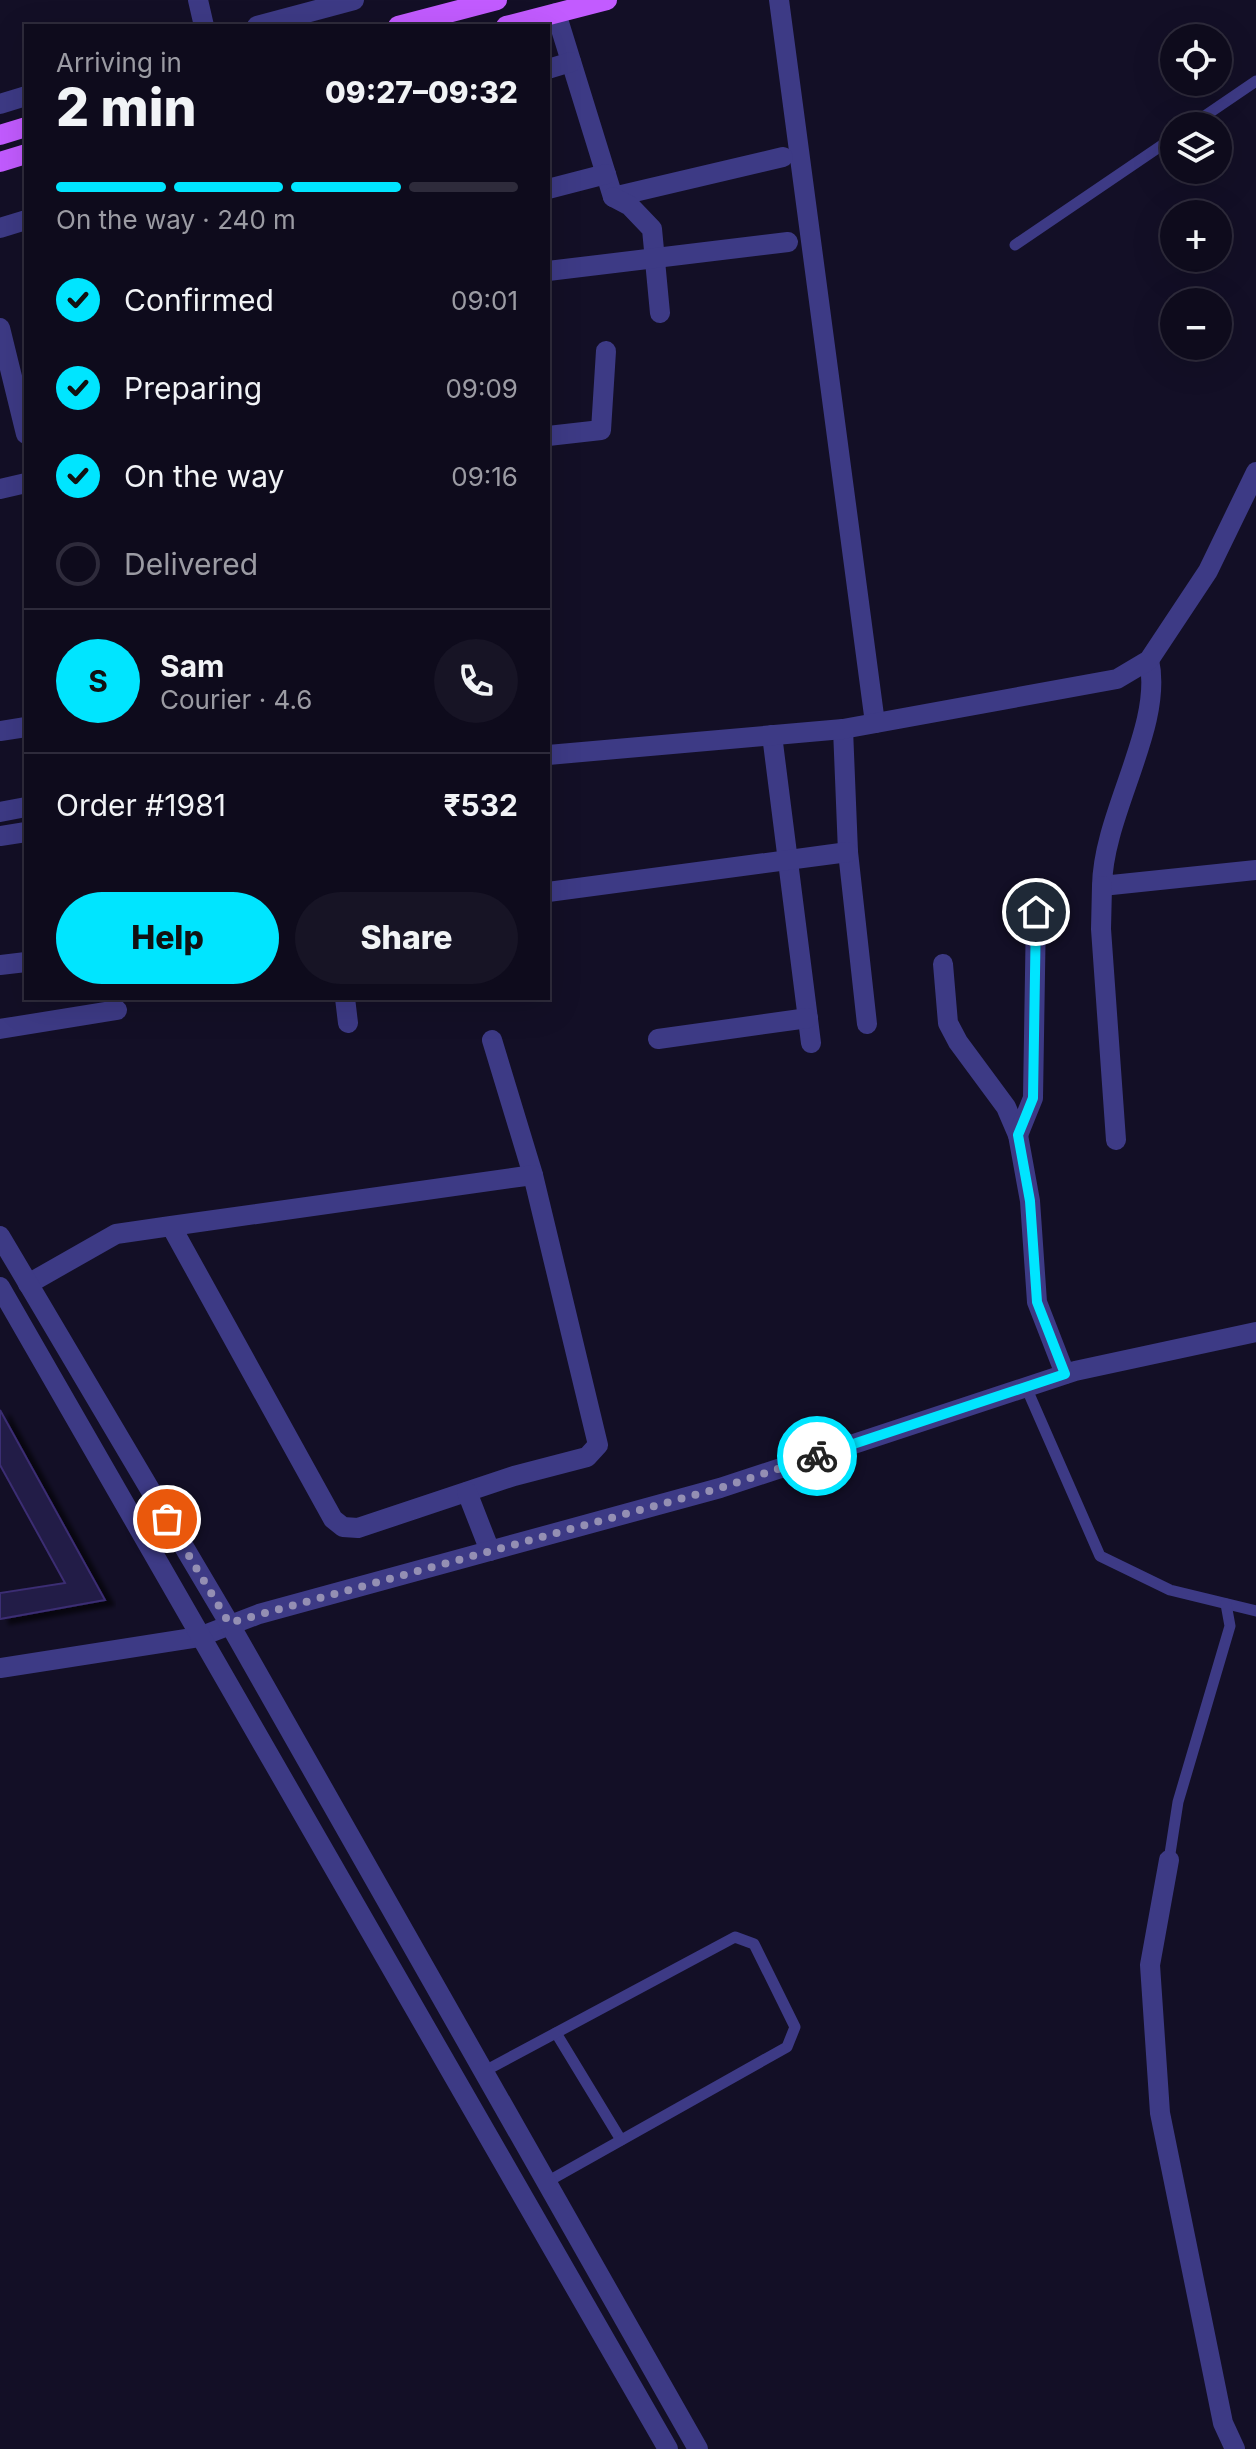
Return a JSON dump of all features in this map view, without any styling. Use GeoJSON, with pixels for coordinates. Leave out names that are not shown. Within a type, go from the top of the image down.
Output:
{"type":"FeatureCollection","features":[{"type":"Feature","properties":{"kind":"main road"},"geometry":{"type":"LineString","coordinates":[[406,24],[497,0]]}},
{"type":"Feature","properties":{"kind":"main road"},"geometry":{"type":"LineString","coordinates":[[511,24],[554,6],[607,0]]}},
{"type":"Feature","properties":{"kind":"main road"},"geometry":{"type":"LineString","coordinates":[[0,135],[24,128]]}},
{"type":"Feature","properties":{"kind":"main road"},"geometry":{"type":"LineString","coordinates":[[0,162],[24,155]]}},
{"type":"Feature","properties":{"kind":"street"},"geometry":{"type":"LineString","coordinates":[[198,0],[204,24]]}},
{"type":"Feature","properties":{"kind":"street"},"geometry":{"type":"LineString","coordinates":[[264,24],[354,0]]}},
{"type":"Feature","properties":{"kind":"street"},"geometry":{"type":"LineString","coordinates":[[779,0],[875,723]]}},
{"type":"Feature","properties":{"kind":"street"},"geometry":{"type":"LineString","coordinates":[[554,6],[613,197],[630,206],[652,229],[652,258],[660,313]]}},
{"type":"Feature","properties":{"kind":"street"},"geometry":{"type":"LineString","coordinates":[[550,68],[571,62]]}},
{"type":"Feature","properties":{"kind":"street"},"geometry":{"type":"LineString","coordinates":[[0,104],[24,97]]}},
{"type":"Feature","properties":{"kind":"street"},"geometry":{"type":"LineString","coordinates":[[613,197],[783,157]]}},
{"type":"Feature","properties":{"kind":"street"},"geometry":{"type":"LineString","coordinates":[[550,188],[606,174]]}},
{"type":"Feature","properties":{"kind":"street"},"geometry":{"type":"LineString","coordinates":[[0,228],[24,221]]}},
{"type":"Feature","properties":{"kind":"street"},"geometry":{"type":"LineString","coordinates":[[550,271],[788,242]]}},
{"type":"Feature","properties":{"kind":"street"},"geometry":{"type":"LineString","coordinates":[[0,328],[24,426]]}},
{"type":"Feature","properties":{"kind":"street"},"geometry":{"type":"LineString","coordinates":[[550,436],[601,430],[606,351]]}},
{"type":"Feature","properties":{"kind":"street"},"geometry":{"type":"LineString","coordinates":[[550,755],[843,729],[1117,679],[1149,660],[1208,571],[1256,472]]}},
{"type":"Feature","properties":{"kind":"street"},"geometry":{"type":"LineString","coordinates":[[0,489],[24,483]]}},
{"type":"Feature","properties":{"kind":"street"},"geometry":{"type":"LineString","coordinates":[[1116,1140],[1101,929],[1102,886],[1114,817],[1151,696],[1149,660]]}},
{"type":"Feature","properties":{"kind":"street"},"geometry":{"type":"LineString","coordinates":[[0,731],[24,727]]}},
{"type":"Feature","properties":{"kind":"street"},"geometry":{"type":"LineString","coordinates":[[843,729],[848,852],[867,1024]]}},
{"type":"Feature","properties":{"kind":"street"},"geometry":{"type":"LineString","coordinates":[[772,735],[811,1043]]}},
{"type":"Feature","properties":{"kind":"street"},"geometry":{"type":"LineString","coordinates":[[0,812],[24,807]]}},
{"type":"Feature","properties":{"kind":"street"},"geometry":{"type":"LineString","coordinates":[[0,836],[24,832]]}},
{"type":"Feature","properties":{"kind":"street"},"geometry":{"type":"LineString","coordinates":[[550,892],[848,852]]}},
{"type":"Feature","properties":{"kind":"street"},"geometry":{"type":"LineString","coordinates":[[1102,886],[1256,870]]}},
{"type":"Feature","properties":{"kind":"street"},"geometry":{"type":"LineString","coordinates":[[1018,1135],[1033,1098],[1036,912]]}},
{"type":"Feature","properties":{"kind":"street"},"geometry":{"type":"LineString","coordinates":[[0,965],[24,962]]}},
{"type":"Feature","properties":{"kind":"street"},"geometry":{"type":"LineString","coordinates":[[943,964],[948,1023],[958,1042],[1006,1107],[1018,1135],[1030,1201],[1037,1302],[1065,1374]]}},
{"type":"Feature","properties":{"kind":"street"},"geometry":{"type":"LineString","coordinates":[[345,1000],[348,1023]]}},
{"type":"Feature","properties":{"kind":"street"},"geometry":{"type":"LineString","coordinates":[[0,1029],[117,1010]]}},
{"type":"Feature","properties":{"kind":"street"},"geometry":{"type":"LineString","coordinates":[[658,1039],[808,1018]]}},
{"type":"Feature","properties":{"kind":"street"},"geometry":{"type":"LineString","coordinates":[[171,1226],[333,1519],[343,1527],[358,1528],[587,1457],[598,1445],[533,1175],[492,1040]]}},
{"type":"Feature","properties":{"kind":"street"},"geometry":{"type":"LineString","coordinates":[[28,1284],[116,1234],[533,1175]]}},
{"type":"Feature","properties":{"kind":"street"},"geometry":{"type":"LineString","coordinates":[[0,1236],[229,1623],[481,2073],[698,2449]]}},
{"type":"Feature","properties":{"kind":"street"},"geometry":{"type":"LineString","coordinates":[[0,1287],[665,2448]]}},
{"type":"Feature","properties":{"kind":"street"},"geometry":{"type":"LineString","coordinates":[[0,1668],[199,1637],[229,1623],[720,1488],[1065,1374],[1256,1332]]}},
{"type":"Feature","properties":{"kind":"street"},"geometry":{"type":"LineString","coordinates":[[467,1492],[490,1551]]}},
{"type":"Feature","properties":{"kind":"street"},"geometry":{"type":"LineString","coordinates":[[1169,1860],[1150,1965],[1160,2113],[1223,2423],[1235,2449]]}},
{"type":"Feature","properties":{"kind":"lane"},"geometry":{"type":"LineString","coordinates":[[1211,112],[1256,81]]}},
{"type":"Feature","properties":{"kind":"lane"},"geometry":{"type":"LineString","coordinates":[[1015,245],[1160,147]]}},
{"type":"Feature","properties":{"kind":"lane"},"geometry":{"type":"LineString","coordinates":[[1026,1387],[1100,1556],[1170,1590],[1256,1611]]}},
{"type":"Feature","properties":{"kind":"lane"},"geometry":{"type":"LineString","coordinates":[[1169,1860],[1178,1802],[1230,1626],[1226,1604]]}},
{"type":"Feature","properties":{"kind":"lane"},"geometry":{"type":"LineString","coordinates":[[481,2073],[735,1937],[754,1944],[795,2027],[787,2047],[545,2183]]}},
{"type":"Feature","properties":{"kind":"lane"},"geometry":{"type":"LineString","coordinates":[[556,2033],[621,2140]]}},
{"type":"Feature","properties":{"kind":"building"},"geometry":{"type":"Polygon","coordinates":[[[0,1410],[105,1600],[0,1619],[0,1593],[65,1583],[0,1465],[0,1410]]]}},
{"type":"Feature","properties":{"kind":"way so far"},"geometry":{"type":"LineString","coordinates":[[167,1519],[229,1623],[720,1488],[817,1456]]}},
{"type":"Feature","properties":{"kind":"route"},"geometry":{"type":"LineString","coordinates":[[817,1456],[1065,1374],[1037,1302],[1030,1201],[1018,1135],[1033,1098],[1036,912]]}}]}
